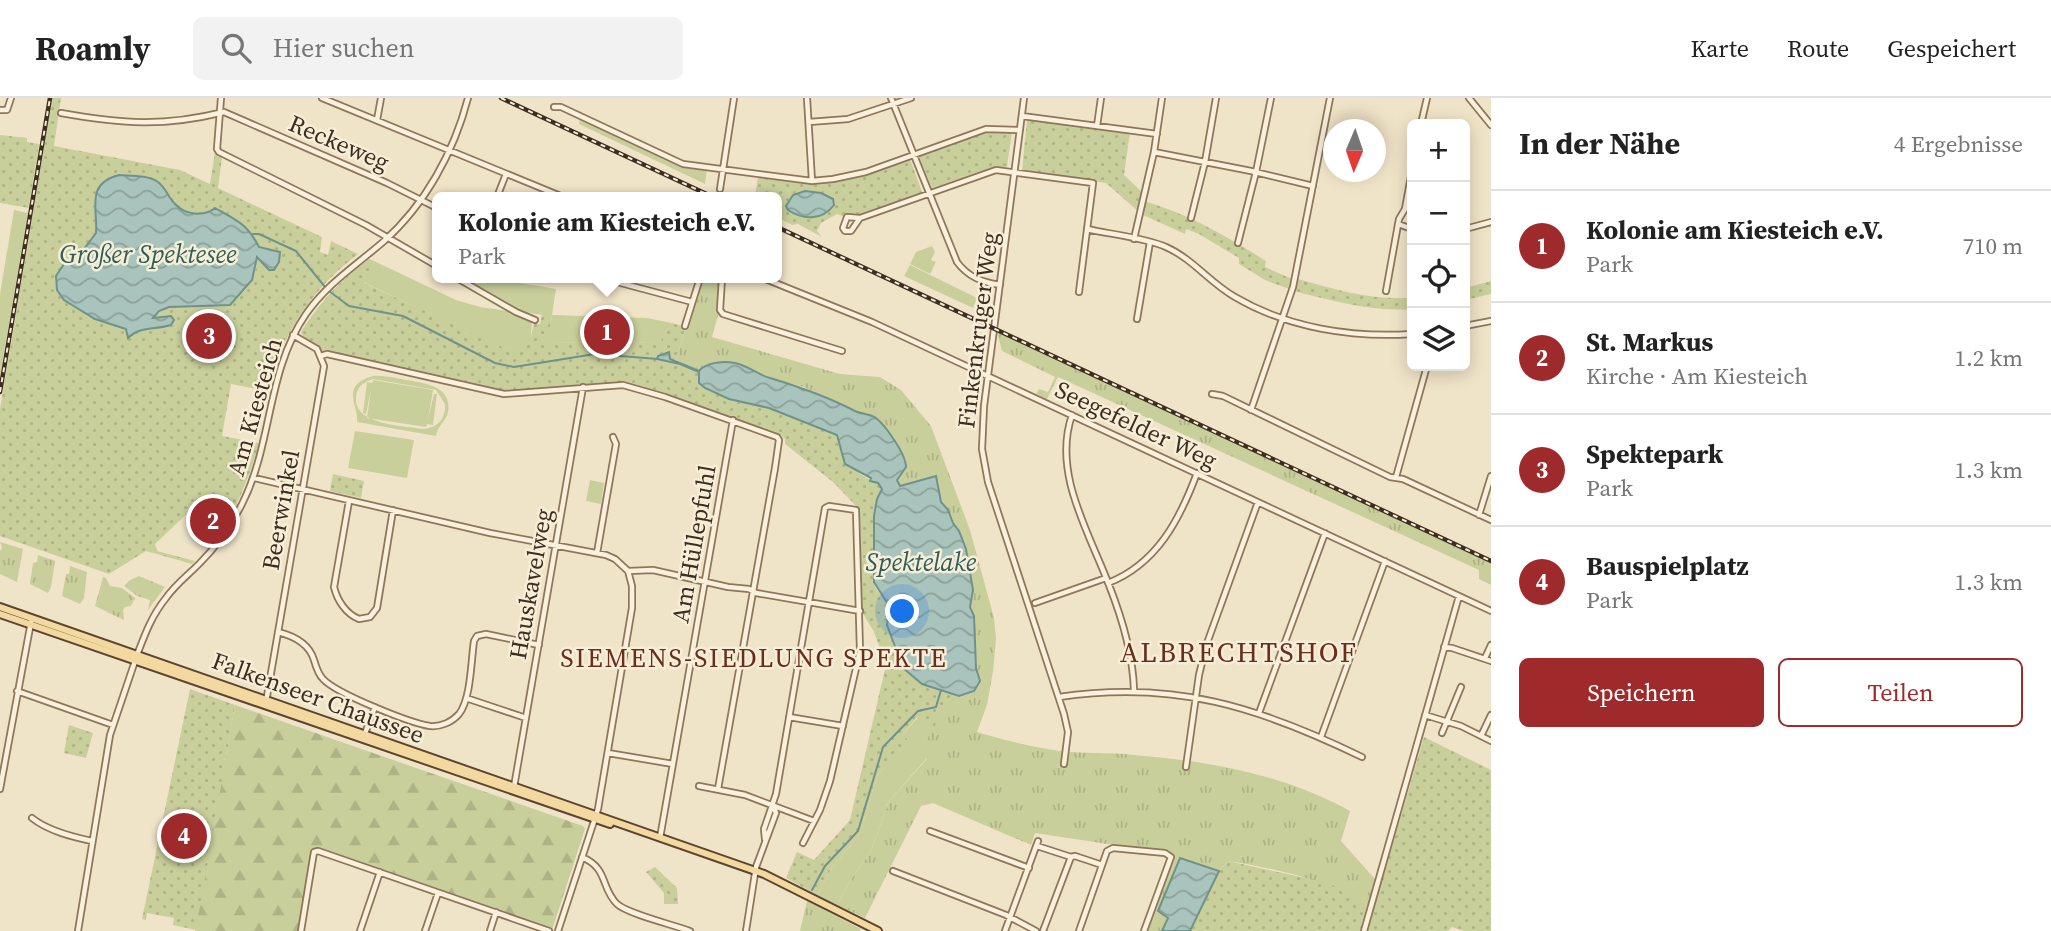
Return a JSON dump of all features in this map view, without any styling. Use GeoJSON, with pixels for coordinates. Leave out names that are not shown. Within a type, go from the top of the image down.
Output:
{"type":"FeatureCollection","features":[{"type":"Feature","properties":{"kind":"main road","name":"Falkenseer Chaussee"},"geometry":{"type":"LineString","coordinates":[[0,607],[31,621],[364,738],[755,871],[878,931]]}},
{"type":"Feature","properties":{"kind":"main road","name":"Falkenseer Chaussee"},"geometry":{"type":"LineString","coordinates":[[0,614],[31,621]]}},
{"type":"Feature","properties":{"kind":"street"},"geometry":{"type":"LineString","coordinates":[[0,110],[7,110],[11,98]]}},
{"type":"Feature","properties":{"kind":"street"},"geometry":{"type":"LineString","coordinates":[[221,98],[218,151],[328,205],[432,263]]}},
{"type":"Feature","properties":{"kind":"street"},"geometry":{"type":"LineString","coordinates":[[322,98],[551,192]]}},
{"type":"Feature","properties":{"kind":"street"},"geometry":{"type":"LineString","coordinates":[[377,120],[381,98]]}},
{"type":"Feature","properties":{"kind":"street"},"geometry":{"type":"LineString","coordinates":[[720,190],[734,98]]}},
{"type":"Feature","properties":{"kind":"street"},"geometry":{"type":"LineString","coordinates":[[807,98],[812,181]]}},
{"type":"Feature","properties":{"kind":"street"},"geometry":{"type":"LineString","coordinates":[[809,122],[848,119],[892,101],[911,98]]}},
{"type":"Feature","properties":{"kind":"street","name":"Finkenkruger Weg"},"geometry":{"type":"LineString","coordinates":[[1024,98],[982,430],[985,472],[1059,697],[1068,733],[1064,764]]}},
{"type":"Feature","properties":{"kind":"street"},"geometry":{"type":"LineString","coordinates":[[1097,125],[1101,98]]}},
{"type":"Feature","properties":{"kind":"street"},"geometry":{"type":"LineString","coordinates":[[1134,239],[1154,152],[1162,98]]}},
{"type":"Feature","properties":{"kind":"street"},"geometry":{"type":"LineString","coordinates":[[1191,218],[1205,162],[1216,98]]}},
{"type":"Feature","properties":{"kind":"street"},"geometry":{"type":"LineString","coordinates":[[1238,243],[1271,98]]}},
{"type":"Feature","properties":{"kind":"street"},"geometry":{"type":"LineString","coordinates":[[1251,410],[1295,278],[1330,98]]}},
{"type":"Feature","properties":{"kind":"street"},"geometry":{"type":"LineString","coordinates":[[1423,119],[1427,98]]}},
{"type":"Feature","properties":{"kind":"street"},"geometry":{"type":"LineString","coordinates":[[1469,98],[1491,125]]}},
{"type":"Feature","properties":{"kind":"street","name":"Am Kiesteich"},"geometry":{"type":"LineString","coordinates":[[78,931],[113,725],[136,658],[155,614],[172,590],[201,563],[222,537],[241,507],[260,460],[277,376],[293,335],[312,305],[337,278],[388,237],[421,199],[449,150],[466,99]]}},
{"type":"Feature","properties":{"kind":"street"},"geometry":{"type":"LineString","coordinates":[[892,101],[954,257],[962,269],[979,280],[1000,285]]}},
{"type":"Feature","properties":{"kind":"street"},"geometry":{"type":"LineString","coordinates":[[554,107],[561,107],[674,162],[812,181],[852,176],[986,129],[1020,130]]}},
{"type":"Feature","properties":{"kind":"street"},"geometry":{"type":"LineString","coordinates":[[61,113],[119,123],[148,124],[196,119],[221,112]]}},
{"type":"Feature","properties":{"kind":"street","name":"Reckeweg"},"geometry":{"type":"LineString","coordinates":[[221,112],[432,205]]}},
{"type":"Feature","properties":{"kind":"street"},"geometry":{"type":"LineString","coordinates":[[1022,116],[1157,134]]}},
{"type":"Feature","properties":{"kind":"street"},"geometry":{"type":"LineString","coordinates":[[1154,152],[1313,186]]}},
{"type":"Feature","properties":{"kind":"street"},"geometry":{"type":"LineString","coordinates":[[860,218],[991,171],[1015,171],[1093,183],[1079,292]]}},
{"type":"Feature","properties":{"kind":"street"},"geometry":{"type":"LineString","coordinates":[[499,192],[506,174]]}},
{"type":"Feature","properties":{"kind":"street"},"geometry":{"type":"LineString","coordinates":[[1386,291],[1398,225],[1405,209],[1410,182]]}},
{"type":"Feature","properties":{"kind":"street"},"geometry":{"type":"LineString","coordinates":[[1470,228],[1491,222]]}},
{"type":"Feature","properties":{"kind":"street"},"geometry":{"type":"LineString","coordinates":[[1398,225],[1407,228]]}},
{"type":"Feature","properties":{"kind":"street"},"geometry":{"type":"LineString","coordinates":[[1087,229],[1163,246],[1181,255],[1233,297],[1283,318],[1343,332],[1407,334]]}},
{"type":"Feature","properties":{"kind":"street"},"geometry":{"type":"LineString","coordinates":[[1137,319],[1150,242]]}},
{"type":"Feature","properties":{"kind":"street"},"geometry":{"type":"LineString","coordinates":[[468,283],[516,312],[535,320]]}},
{"type":"Feature","properties":{"kind":"street"},"geometry":{"type":"LineString","coordinates":[[621,283],[692,302]]}},
{"type":"Feature","properties":{"kind":"street"},"geometry":{"type":"LineString","coordinates":[[685,326],[698,283]]}},
{"type":"Feature","properties":{"kind":"street"},"geometry":{"type":"LineString","coordinates":[[722,283],[720,310],[723,314],[842,351]]}},
{"type":"Feature","properties":{"kind":"street","name":"Seegefelder Weg"},"geometry":{"type":"LineString","coordinates":[[775,283],[872,322],[1491,611]]}},
{"type":"Feature","properties":{"kind":"street"},"geometry":{"type":"LineString","coordinates":[[1470,325],[1491,321]]}},
{"type":"Feature","properties":{"kind":"street"},"geometry":{"type":"LineString","coordinates":[[293,335],[311,344],[321,356],[329,354],[498,393],[521,394],[607,384],[635,387],[774,435],[779,440],[718,789]]}},
{"type":"Feature","properties":{"kind":"street","name":"Beerwinkel"},"geometry":{"type":"LineString","coordinates":[[265,703],[324,366],[321,356]]}},
{"type":"Feature","properties":{"kind":"street"},"geometry":{"type":"LineString","coordinates":[[1396,477],[1426,371]]}},
{"type":"Feature","properties":{"kind":"street","name":"Hauskavelweg"},"geometry":{"type":"LineString","coordinates":[[513,790],[583,387]]}},
{"type":"Feature","properties":{"kind":"street"},"geometry":{"type":"LineString","coordinates":[[1212,394],[1491,520]]}},
{"type":"Feature","properties":{"kind":"street"},"geometry":{"type":"LineString","coordinates":[[1072,415],[1066,440],[1068,472],[1077,507],[1107,580],[1130,654],[1134,690]]}},
{"type":"Feature","properties":{"kind":"street","name":"Am Hüllepfuhl"},"geometry":{"type":"LineString","coordinates":[[660,839],[733,421]]}},
{"type":"Feature","properties":{"kind":"street"},"geometry":{"type":"LineString","coordinates":[[597,553],[616,444],[613,438]]}},
{"type":"Feature","properties":{"kind":"street"},"geometry":{"type":"LineString","coordinates":[[1035,603],[1107,580],[1139,565],[1161,543],[1182,511],[1197,473]]}},
{"type":"Feature","properties":{"kind":"street"},"geometry":{"type":"LineString","coordinates":[[1479,515],[1491,476]]}},
{"type":"Feature","properties":{"kind":"street"},"geometry":{"type":"LineString","coordinates":[[254,478],[349,501],[597,553],[615,559],[628,571],[632,586],[632,608],[608,753],[595,818],[558,931]]}},
{"type":"Feature","properties":{"kind":"street"},"geometry":{"type":"LineString","coordinates":[[349,501],[334,587],[337,597],[348,611],[359,619],[368,618],[377,608],[393,510]]}},
{"type":"Feature","properties":{"kind":"street"},"geometry":{"type":"LineString","coordinates":[[1186,767],[1206,646],[1258,502]]}},
{"type":"Feature","properties":{"kind":"street"},"geometry":{"type":"LineString","coordinates":[[746,931],[755,871],[776,813],[772,805],[826,506],[856,510],[860,651],[830,780],[803,843]]}},
{"type":"Feature","properties":{"kind":"street"},"geometry":{"type":"LineString","coordinates":[[1259,713],[1325,533]]}},
{"type":"Feature","properties":{"kind":"street"},"geometry":{"type":"LineString","coordinates":[[1321,737],[1385,561]]}},
{"type":"Feature","properties":{"kind":"street"},"geometry":{"type":"LineString","coordinates":[[628,571],[653,570],[808,603],[860,611]]}},
{"type":"Feature","properties":{"kind":"street"},"geometry":{"type":"LineString","coordinates":[[1364,931],[1459,596]]}},
{"type":"Feature","properties":{"kind":"street"},"geometry":{"type":"LineString","coordinates":[[0,789],[31,621]]}},
{"type":"Feature","properties":{"kind":"street"},"geometry":{"type":"LineString","coordinates":[[278,632],[304,643],[311,652],[320,675],[330,685],[375,707],[438,726],[454,719],[463,707],[477,636],[485,634],[539,645]]}},
{"type":"Feature","properties":{"kind":"street"},"geometry":{"type":"LineString","coordinates":[[1485,658],[1491,645]]}},
{"type":"Feature","properties":{"kind":"street"},"geometry":{"type":"LineString","coordinates":[[1444,647],[1491,661]]}},
{"type":"Feature","properties":{"kind":"street"},"geometry":{"type":"LineString","coordinates":[[1442,733],[1461,687]]}},
{"type":"Feature","properties":{"kind":"street"},"geometry":{"type":"LineString","coordinates":[[1059,697],[1134,690],[1196,697],[1259,713],[1321,737],[1362,757]]}},
{"type":"Feature","properties":{"kind":"street"},"geometry":{"type":"LineString","coordinates":[[17,691],[113,725]]}},
{"type":"Feature","properties":{"kind":"street"},"geometry":{"type":"LineString","coordinates":[[466,698],[526,719]]}},
{"type":"Feature","properties":{"kind":"street"},"geometry":{"type":"LineString","coordinates":[[364,738],[375,707]]}},
{"type":"Feature","properties":{"kind":"street"},"geometry":{"type":"LineString","coordinates":[[1425,715],[1491,741]]}},
{"type":"Feature","properties":{"kind":"street"},"geometry":{"type":"LineString","coordinates":[[1481,736],[1491,715]]}},
{"type":"Feature","properties":{"kind":"street"},"geometry":{"type":"LineString","coordinates":[[789,717],[843,726]]}},
{"type":"Feature","properties":{"kind":"street"},"geometry":{"type":"LineString","coordinates":[[608,753],[673,764]]}},
{"type":"Feature","properties":{"kind":"street"},"geometry":{"type":"LineString","coordinates":[[699,786],[772,805],[814,821]]}},
{"type":"Feature","properties":{"kind":"street"},"geometry":{"type":"LineString","coordinates":[[32,818],[52,829],[92,841]]}},
{"type":"Feature","properties":{"kind":"street"},"geometry":{"type":"LineString","coordinates":[[930,831],[1029,868]]}},
{"type":"Feature","properties":{"kind":"street"},"geometry":{"type":"LineString","coordinates":[[1005,931],[1038,843],[1071,858],[1075,856],[1102,865]]}},
{"type":"Feature","properties":{"kind":"street"},"geometry":{"type":"LineString","coordinates":[[1079,931],[1107,851],[1114,848],[1165,853],[1171,857],[1144,931]]}},
{"type":"Feature","properties":{"kind":"street"},"geometry":{"type":"LineString","coordinates":[[301,931],[315,851],[549,931]]}},
{"type":"Feature","properties":{"kind":"street"},"geometry":{"type":"LineString","coordinates":[[582,857],[598,866],[612,896],[621,907],[690,931]]}},
{"type":"Feature","properties":{"kind":"street"},"geometry":{"type":"LineString","coordinates":[[1043,931],[1071,858]]}},
{"type":"Feature","properties":{"kind":"street"},"geometry":{"type":"LineString","coordinates":[[893,871],[1036,931]]}},
{"type":"Feature","properties":{"kind":"street"},"geometry":{"type":"LineString","coordinates":[[360,931],[380,872]]}},
{"type":"Feature","properties":{"kind":"street"},"geometry":{"type":"LineString","coordinates":[[425,931],[438,892]]}},
{"type":"Feature","properties":{"kind":"street"},"geometry":{"type":"LineString","coordinates":[[490,931],[496,912]]}},
{"type":"Feature","properties":{"kind":"green space"},"geometry":{"type":"Polygon","coordinates":[[[52,98],[61,98],[54,146],[180,170],[210,184],[215,152],[222,157],[218,188],[322,237],[320,252],[328,255],[331,241],[358,254],[326,282],[301,314],[290,331],[268,391],[231,384],[222,436],[259,443],[250,472],[229,519],[207,507],[193,508],[155,544],[157,551],[195,561],[192,564],[146,551],[109,574],[0,536],[0,409],[52,98]],[[128,175],[101,185],[95,204],[96,233],[83,251],[64,267],[56,278],[56,287],[62,296],[81,311],[126,329],[128,337],[142,329],[171,325],[174,320],[168,316],[153,318],[166,307],[230,305],[246,289],[255,272],[257,257],[265,267],[278,266],[280,258],[275,250],[259,247],[246,228],[229,216],[215,208],[205,213],[183,210],[156,181],[128,175]]]}},
{"type":"Feature","properties":{"kind":"green space"},"geometry":{"type":"Polygon","coordinates":[[[1029,118],[1130,132],[1124,175],[1143,193],[1139,212],[1106,183],[1022,171],[1029,118]]]}},
{"type":"Feature","properties":{"kind":"green space"},"geometry":{"type":"Polygon","coordinates":[[[580,119],[671,162],[707,169],[705,184],[579,124],[580,119]]]}},
{"type":"Feature","properties":{"kind":"green space"},"geometry":{"type":"Polygon","coordinates":[[[987,131],[1012,132],[1007,167],[990,168],[932,188],[918,156],[987,131]]]}},
{"type":"Feature","properties":{"kind":"green space"},"geometry":{"type":"Polygon","coordinates":[[[0,135],[27,138],[27,142],[39,144],[29,208],[0,203],[0,135]]]}},
{"type":"Feature","properties":{"kind":"green space"},"geometry":{"type":"Polygon","coordinates":[[[910,159],[922,192],[864,215],[846,214],[844,217],[837,214],[821,223],[817,231],[822,237],[798,224],[792,225],[782,220],[782,192],[756,192],[758,176],[828,182],[866,175],[910,159]]]}},
{"type":"Feature","properties":{"kind":"green space"},"geometry":{"type":"Polygon","coordinates":[[[1144,201],[1192,219],[1222,234],[1266,261],[1265,267],[1292,279],[1289,289],[1265,280],[1239,264],[1239,258],[1199,234],[1186,229],[1185,234],[1141,214],[1144,201]]]}},
{"type":"Feature","properties":{"kind":"green space"},"geometry":{"type":"Polygon","coordinates":[[[14,210],[28,213],[0,376],[0,294],[14,210]]]}},
{"type":"Feature","properties":{"kind":"green space"},"geometry":{"type":"Polygon","coordinates":[[[932,246],[935,252],[931,260],[936,262],[930,274],[910,264],[916,252],[932,246]]]}},
{"type":"Feature","properties":{"kind":"green space"},"geometry":{"type":"Polygon","coordinates":[[[369,259],[374,261],[364,283],[508,349],[531,336],[534,324],[540,324],[542,314],[552,315],[548,342],[659,343],[672,323],[686,327],[676,360],[670,359],[670,353],[658,356],[657,360],[680,364],[699,372],[698,381],[714,392],[761,406],[837,435],[842,457],[860,474],[881,486],[882,491],[877,499],[874,516],[874,578],[875,587],[889,606],[887,625],[893,644],[903,665],[916,678],[953,694],[932,731],[917,717],[902,735],[910,741],[878,774],[859,835],[831,869],[817,895],[786,878],[797,852],[814,860],[850,820],[886,665],[874,632],[862,612],[858,508],[833,482],[785,444],[782,436],[637,385],[623,382],[502,392],[322,353],[304,338],[301,332],[331,292],[369,259]]]}},
{"type":"Feature","properties":{"kind":"green space"},"geometry":{"type":"Polygon","coordinates":[[[374,261],[456,300],[508,311],[532,321],[531,336],[520,348],[508,349],[363,282],[374,261]]]}},
{"type":"Feature","properties":{"kind":"green space"},"geometry":{"type":"Polygon","coordinates":[[[910,265],[977,298],[973,308],[904,276],[910,265]]]}},
{"type":"Feature","properties":{"kind":"green space"},"geometry":{"type":"Polygon","coordinates":[[[1298,279],[1368,296],[1407,298],[1407,309],[1370,308],[1295,291],[1298,279]]]}},
{"type":"Feature","properties":{"kind":"green space"},"geometry":{"type":"Polygon","coordinates":[[[1491,281],[1491,294],[1470,299],[1470,287],[1491,281]]]}},
{"type":"Feature","properties":{"kind":"green space"},"geometry":{"type":"Polygon","coordinates":[[[471,283],[520,283],[556,289],[552,315],[647,318],[672,323],[659,343],[547,342],[552,316],[520,312],[471,283]]]}},
{"type":"Feature","properties":{"kind":"green space"},"geometry":{"type":"Polygon","coordinates":[[[702,283],[720,283],[718,316],[712,337],[840,374],[880,377],[901,390],[931,426],[970,530],[994,618],[996,638],[993,672],[987,705],[977,732],[1060,751],[1190,761],[1245,771],[1299,787],[1325,798],[1350,811],[1341,841],[1375,879],[1369,906],[1336,889],[1283,872],[1228,861],[1219,871],[1180,858],[1168,918],[1162,931],[1146,931],[1173,854],[1035,833],[1031,845],[933,803],[921,806],[865,918],[837,905],[871,851],[889,801],[927,759],[918,751],[953,694],[966,695],[980,684],[976,668],[974,616],[970,607],[973,595],[959,531],[939,497],[936,476],[900,486],[897,480],[906,467],[906,460],[893,436],[884,430],[876,418],[830,401],[804,387],[769,378],[735,363],[712,364],[699,371],[676,360],[686,327],[689,327],[702,283]]]}},
{"type":"Feature","properties":{"kind":"green space"},"geometry":{"type":"Polygon","coordinates":[[[997,332],[1491,563],[1491,585],[1479,579],[1479,570],[1058,377],[1047,399],[1036,394],[1039,389],[1048,392],[1055,377],[1002,351],[997,332]]]}},
{"type":"Feature","properties":{"kind":"green space"},"geometry":{"type":"Polygon","coordinates":[[[373,376],[390,377],[429,385],[442,391],[448,403],[448,412],[436,436],[357,422],[353,396],[356,385],[373,376]],[[373,379],[361,386],[356,398],[363,414],[371,419],[424,429],[438,424],[444,414],[445,404],[436,390],[373,379]]]}},
{"type":"Feature","properties":{"kind":"green space"},"geometry":{"type":"Polygon","coordinates":[[[373,380],[433,390],[428,419],[434,394],[437,394],[433,425],[427,424],[426,427],[367,418],[371,389],[366,414],[363,413],[367,382],[372,383],[373,380]]]}},
{"type":"Feature","properties":{"kind":"green space"},"geometry":{"type":"Polygon","coordinates":[[[355,431],[414,440],[407,478],[348,468],[355,431]]]}},
{"type":"Feature","properties":{"kind":"green space"},"geometry":{"type":"Polygon","coordinates":[[[333,474],[364,481],[361,498],[330,491],[333,474]]]}},
{"type":"Feature","properties":{"kind":"green space"},"geometry":{"type":"Polygon","coordinates":[[[590,480],[604,483],[601,504],[586,501],[590,480]]]}},
{"type":"Feature","properties":{"kind":"green space"},"geometry":{"type":"Polygon","coordinates":[[[0,542],[23,549],[17,582],[0,574],[0,542]]]}},
{"type":"Feature","properties":{"kind":"green space"},"geometry":{"type":"Polygon","coordinates":[[[38,555],[55,561],[48,593],[30,584],[33,563],[37,562],[38,555]]]}},
{"type":"Feature","properties":{"kind":"green space"},"geometry":{"type":"Polygon","coordinates":[[[70,566],[87,572],[84,598],[80,604],[62,596],[70,566]]]}},
{"type":"Feature","properties":{"kind":"green space"},"geometry":{"type":"Polygon","coordinates":[[[139,576],[165,587],[148,610],[150,600],[137,596],[124,586],[139,576]]]}},
{"type":"Feature","properties":{"kind":"green space"},"geometry":{"type":"Polygon","coordinates":[[[103,577],[110,586],[122,588],[135,598],[131,606],[123,610],[124,620],[95,606],[103,577]]]}},
{"type":"Feature","properties":{"kind":"green space"},"geometry":{"type":"Polygon","coordinates":[[[190,689],[235,705],[196,930],[173,925],[174,918],[147,913],[146,920],[142,919],[190,689]]]}},
{"type":"Feature","properties":{"kind":"green space"},"geometry":{"type":"Polygon","coordinates":[[[235,705],[583,826],[585,829],[552,930],[314,848],[300,931],[195,931],[235,705]]]}},
{"type":"Feature","properties":{"kind":"green space"},"geometry":{"type":"Polygon","coordinates":[[[918,717],[932,731],[919,751],[927,758],[889,801],[871,851],[837,905],[817,895],[831,869],[859,835],[878,774],[909,741],[902,735],[918,717]]]}},
{"type":"Feature","properties":{"kind":"green space"},"geometry":{"type":"Polygon","coordinates":[[[69,725],[93,733],[86,758],[64,753],[69,725]]]}},
{"type":"Feature","properties":{"kind":"green space"},"geometry":{"type":"Polygon","coordinates":[[[1424,737],[1491,770],[1491,931],[1464,931],[1452,927],[1448,931],[1367,931],[1424,737]]]}},
{"type":"Feature","properties":{"kind":"green space"},"geometry":{"type":"Polygon","coordinates":[[[1228,861],[1324,882],[1344,890],[1367,905],[1360,931],[1190,931],[1219,871],[1228,861]]]}},
{"type":"Feature","properties":{"kind":"green space"},"geometry":{"type":"Polygon","coordinates":[[[655,867],[677,888],[678,904],[664,904],[664,893],[646,872],[655,867]]]}},
{"type":"Feature","properties":{"kind":"green space"},"geometry":{"type":"Polygon","coordinates":[[[807,901],[861,929],[860,931],[800,931],[807,901]]]}},
{"type":"Feature","properties":{"kind":"water","name":"Großer Spektesee"},"geometry":{"type":"Polygon","coordinates":[[[119,175],[139,176],[158,182],[179,208],[189,212],[200,214],[215,208],[230,216],[250,233],[259,247],[280,252],[279,262],[274,270],[269,270],[257,257],[252,280],[230,305],[169,307],[159,311],[153,318],[171,316],[174,320],[171,325],[143,330],[128,338],[126,329],[95,319],[64,300],[57,290],[56,276],[64,264],[81,253],[96,233],[97,191],[101,184],[119,175]]]}},
{"type":"Feature","properties":{"kind":"water"},"geometry":{"type":"Polygon","coordinates":[[[805,191],[821,193],[833,199],[834,205],[824,214],[812,217],[800,216],[788,210],[786,206],[793,195],[805,191]]]}},
{"type":"Feature","properties":{"kind":"water","name":"Spektelake"},"geometry":{"type":"Polygon","coordinates":[[[669,352],[670,359],[699,371],[716,363],[739,364],[766,377],[874,417],[889,433],[903,455],[906,467],[897,480],[900,486],[936,476],[941,502],[948,510],[966,549],[973,590],[970,607],[974,616],[976,668],[980,681],[974,691],[959,696],[922,684],[903,668],[887,625],[889,606],[874,582],[874,516],[882,489],[878,483],[870,481],[871,478],[845,464],[837,435],[769,408],[729,399],[705,388],[699,383],[699,372],[657,359],[669,352]]]}},
{"type":"Feature","properties":{"kind":"water"},"geometry":{"type":"Polygon","coordinates":[[[1180,858],[1219,871],[1190,931],[1162,931],[1168,918],[1158,911],[1180,858]]]}},
{"type":"Feature","properties":{"kind":"waterway"},"geometry":{"type":"LineString","coordinates":[[253,234],[259,234],[296,251],[325,287]]}},
{"type":"Feature","properties":{"kind":"waterway"},"geometry":{"type":"LineString","coordinates":[[329,291],[349,306],[403,316],[495,363],[514,367],[595,354],[658,359]]}},
{"type":"Feature","properties":{"kind":"waterway"},"geometry":{"type":"LineString","coordinates":[[812,890],[825,866],[858,831],[883,747],[918,711],[936,707],[941,690]]}},
{"type":"Feature","properties":{"kind":"railway"},"geometry":{"type":"LineString","coordinates":[[0,392],[50,98]]}},
{"type":"Feature","properties":{"kind":"railway"},"geometry":{"type":"LineString","coordinates":[[501,98],[702,192]]}},
{"type":"Feature","properties":{"kind":"railway"},"geometry":{"type":"LineString","coordinates":[[782,229],[1491,561]]}},
{"type":"Feature","properties":{"kind":"place","name":"Kolonie am Kiesteich e.V."},"geometry":{"type":"Point","coordinates":[607,332]}},
{"type":"Feature","properties":{"kind":"place","name":"Spektepark"},"geometry":{"type":"Point","coordinates":[209,336]}},
{"type":"Feature","properties":{"kind":"place","name":"St. Markus"},"geometry":{"type":"Point","coordinates":[213,521]}},
{"type":"Feature","properties":{"kind":"place","name":"Bauspielplatz"},"geometry":{"type":"Point","coordinates":[184,836]}},
{"type":"Feature","properties":{"kind":"district","name":"ALBRECHTSHOF"},"geometry":{"type":"Point","coordinates":[1239,652]}},
{"type":"Feature","properties":{"kind":"district","name":"SIEMENS-SIEDLUNG SPEKTE"},"geometry":{"type":"Point","coordinates":[754,658]}}]}
